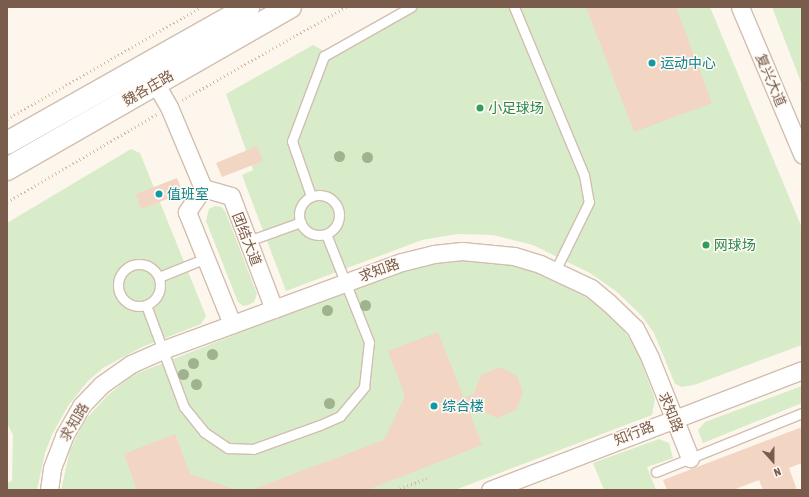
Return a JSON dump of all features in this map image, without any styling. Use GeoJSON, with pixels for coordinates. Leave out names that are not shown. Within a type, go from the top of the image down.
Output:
{"type":"FeatureCollection","features":[{"type":"Feature","properties":{"kind":"main road","name":"魏各庄路"},"geometry":{"type":"LineString","coordinates":[[7,143],[248,7]]}},
{"type":"Feature","properties":{"kind":"main road","name":"魏各庄路"},"geometry":{"type":"LineString","coordinates":[[7,170],[290,7]]}},
{"type":"Feature","properties":{"kind":"street","name":"复兴大道"},"geometry":{"type":"LineString","coordinates":[[740,7],[802,154]]}},
{"type":"Feature","properties":{"kind":"street"},"geometry":{"type":"LineString","coordinates":[[145,64],[169,108],[203,188],[187,212],[232,324]]}},
{"type":"Feature","properties":{"kind":"street","name":"团结大道"},"geometry":{"type":"LineString","coordinates":[[203,188],[231,196],[274,309]]}},
{"type":"Feature","properties":{"kind":"street","name":"求知路"},"geometry":{"type":"LineString","coordinates":[[48,490],[52,468],[64,436],[81,406],[101,385],[121,371],[163,350],[402,262],[434,254],[462,251],[514,256],[555,271],[590,288],[635,328],[690,458]]}},
{"type":"Feature","properties":{"kind":"street","name":"知行路"},"geometry":{"type":"LineString","coordinates":[[490,490],[673,417],[802,370]]}},
{"type":"Feature","properties":{"kind":"lane"},"geometry":{"type":"LineString","coordinates":[[312,196],[292,141],[324,56],[411,7]]}},
{"type":"Feature","properties":{"kind":"lane"},"geometry":{"type":"LineString","coordinates":[[514,7],[584,175],[589,202],[555,271]]}},
{"type":"Feature","properties":{"kind":"lane"},"geometry":{"type":"LineString","coordinates":[[324,195],[335,202],[338,208],[339,220],[332,231],[326,234],[312,234],[301,222],[301,206],[312,196],[324,195]]}},
{"type":"Feature","properties":{"kind":"lane"},"geometry":{"type":"LineString","coordinates":[[248,241],[301,222]]}},
{"type":"Feature","properties":{"kind":"lane"},"geometry":{"type":"LineString","coordinates":[[146,305],[184,407],[204,432],[228,448],[253,449],[340,416],[364,387],[370,342],[326,234]]}},
{"type":"Feature","properties":{"kind":"lane"},"geometry":{"type":"LineString","coordinates":[[159,277],[206,258]]}},
{"type":"Feature","properties":{"kind":"lane"},"geometry":{"type":"LineString","coordinates":[[137,264],[150,267],[159,277],[161,284],[157,297],[146,305],[132,306],[125,302],[118,290],[120,275],[131,265],[137,264]]}},
{"type":"Feature","properties":{"kind":"lane"},"geometry":{"type":"LineString","coordinates":[[656,472],[802,414]]}},
{"type":"Feature","properties":{"kind":"path"},"geometry":{"type":"LineString","coordinates":[[7,119],[201,7]]}},
{"type":"Feature","properties":{"kind":"path"},"geometry":{"type":"LineString","coordinates":[[396,490],[430,477]]}},
{"type":"Feature","properties":{"kind":"green space"},"geometry":{"type":"Polygon","coordinates":[[[417,7],[710,7],[802,228],[802,345],[694,385],[682,387],[675,384],[654,333],[641,315],[617,292],[590,273],[533,245],[493,235],[457,234],[422,240],[286,291],[242,175],[253,170],[226,94],[313,45],[333,56],[417,7]]]}},
{"type":"Feature","properties":{"kind":"green space"},"geometry":{"type":"Polygon","coordinates":[[[772,7],[802,7],[802,85],[772,7]]]}},
{"type":"Feature","properties":{"kind":"green space"},"geometry":{"type":"Polygon","coordinates":[[[131,149],[140,153],[206,316],[201,324],[142,347],[103,368],[88,381],[68,406],[52,435],[45,453],[37,490],[7,490],[7,483],[12,481],[13,435],[7,423],[7,223],[131,149]]]}},
{"type":"Feature","properties":{"kind":"green space"},"geometry":{"type":"Polygon","coordinates":[[[215,206],[222,207],[226,213],[257,294],[254,302],[248,305],[243,306],[238,302],[206,221],[209,209],[215,206]]]}},
{"type":"Feature","properties":{"kind":"green space"},"geometry":{"type":"Polygon","coordinates":[[[433,256],[486,256],[535,268],[570,285],[598,305],[620,325],[637,350],[655,399],[652,415],[455,490],[61,490],[70,450],[85,420],[108,395],[133,375],[433,256]]]}},
{"type":"Feature","properties":{"kind":"green space"},"geometry":{"type":"Polygon","coordinates":[[[802,386],[802,403],[703,443],[698,430],[705,422],[802,386]]]}},
{"type":"Feature","properties":{"kind":"green space"},"geometry":{"type":"Polygon","coordinates":[[[659,439],[669,443],[673,458],[647,467],[656,490],[604,490],[593,463],[659,439]]]}},
{"type":"Feature","properties":{"kind":"building","name":"运动中心"},"geometry":{"type":"Polygon","coordinates":[[[586,7],[676,7],[712,103],[634,132],[586,7]]]}},
{"type":"Feature","properties":{"kind":"building","name":"值班室"},"geometry":{"type":"Polygon","coordinates":[[[257,146],[263,161],[222,177],[216,163],[257,146]]]}},
{"type":"Feature","properties":{"kind":"building","name":"值班室"},"geometry":{"type":"Polygon","coordinates":[[[177,178],[183,193],[141,209],[136,194],[177,178]]]}},
{"type":"Feature","properties":{"kind":"building","name":"综合楼"},"geometry":{"type":"Polygon","coordinates":[[[438,332],[464,398],[474,394],[481,375],[500,367],[517,376],[523,393],[516,410],[497,418],[479,410],[470,414],[482,445],[367,490],[251,490],[384,440],[405,396],[388,351],[438,332]]]}},
{"type":"Feature","properties":{"kind":"building"},"geometry":{"type":"Polygon","coordinates":[[[802,427],[802,463],[789,468],[797,490],[763,490],[759,480],[733,490],[667,490],[663,480],[802,427]]]}},
{"type":"Feature","properties":{"kind":"building"},"geometry":{"type":"Polygon","coordinates":[[[175,434],[190,474],[236,490],[137,490],[124,454],[175,434]]]}},
{"type":"Feature","properties":{"kind":"place","name":"运动中心"},"geometry":{"type":"Point","coordinates":[652,63]}},
{"type":"Feature","properties":{"kind":"place","name":"小足球场"},"geometry":{"type":"Point","coordinates":[480,108]}},
{"type":"Feature","properties":{"kind":"place","name":"值班室"},"geometry":{"type":"Point","coordinates":[159,194]}},
{"type":"Feature","properties":{"kind":"place","name":"网球场"},"geometry":{"type":"Point","coordinates":[706,245]}},
{"type":"Feature","properties":{"kind":"place","name":"综合楼"},"geometry":{"type":"Point","coordinates":[434,406]}}]}
